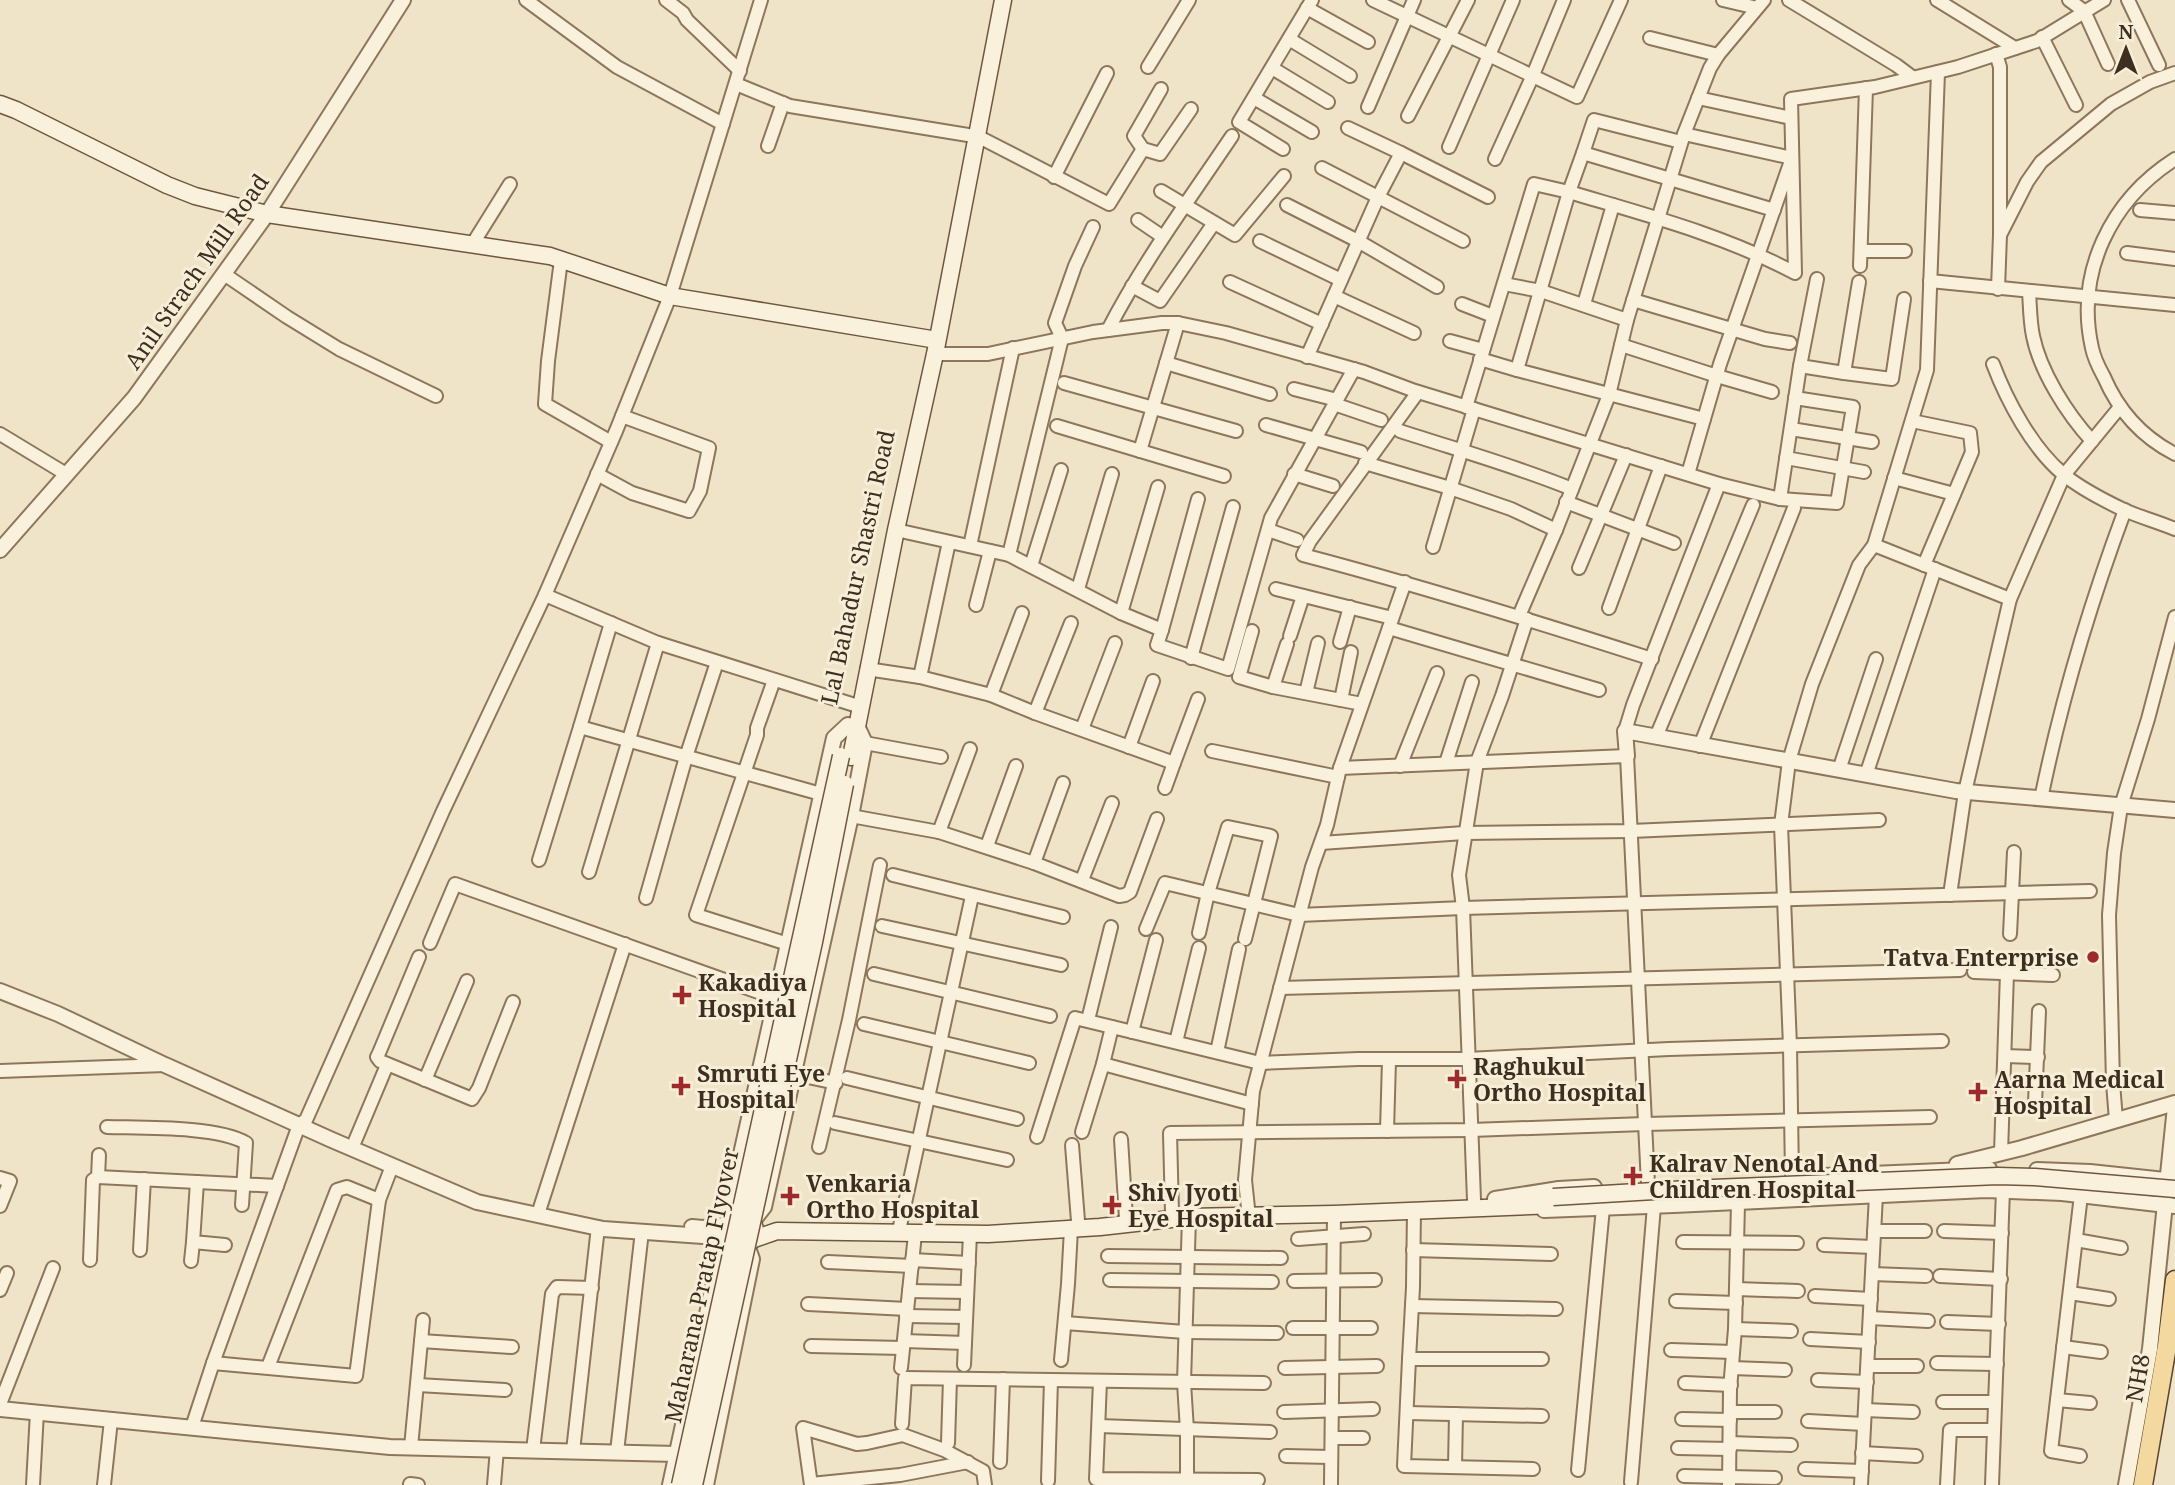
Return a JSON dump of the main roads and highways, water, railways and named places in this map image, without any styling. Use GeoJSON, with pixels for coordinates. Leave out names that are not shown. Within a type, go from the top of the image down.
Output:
{"type":"FeatureCollection","features":[{"type":"Feature","properties":{"kind":"main road","name":"Lal Bahadur Shastri Road"},"geometry":{"type":"LineString","coordinates":[[852,726],[934,344],[994,0]]}},
{"type":"Feature","properties":{"kind":"main road"},"geometry":{"type":"LineString","coordinates":[[972,136],[1003,0]]}},
{"type":"Feature","properties":{"kind":"main road"},"geometry":{"type":"LineString","coordinates":[[0,104],[167,185],[267,214],[550,256],[670,296],[934,344],[867,669],[856,706]]}},
{"type":"Feature","properties":{"kind":"main road","name":"Maharana Pratap Flyover"},"geometry":{"type":"LineString","coordinates":[[694,1485],[814,942],[852,726]]}},
{"type":"Feature","properties":{"kind":"main road","name":"Maharana Pratap Flyover"},"geometry":{"type":"LineString","coordinates":[[680,1485],[846,757]]}},
{"type":"Feature","properties":{"kind":"main road"},"geometry":{"type":"LineString","coordinates":[[1554,1201],[1688,1189],[1998,1176],[2173,1184]]}},
{"type":"Feature","properties":{"kind":"main road"},"geometry":{"type":"LineString","coordinates":[[1248,1212],[1334,1214],[1495,1203],[1998,1182],[2035,1184],[2172,1202]]}},
{"type":"Feature","properties":{"kind":"main road"},"geometry":{"type":"LineString","coordinates":[[1180,1215],[1075,1225],[970,1234],[908,1230],[752,1222],[741,1216],[729,1228],[737,1247],[777,1231],[908,1230],[1075,1225],[1126,1218],[1180,1215],[1474,1200],[1495,1203]]}},
{"type":"Feature","properties":{"kind":"main road"},"geometry":{"type":"LineString","coordinates":[[750,1242],[756,1230],[752,1222]]}},
{"type":"Feature","properties":{"kind":"main road","name":"NH8"},"geometry":{"type":"LineString","coordinates":[[2143,1485],[2168,1346],[2175,1280]]}},
{"type":"Feature","properties":{"kind":"place","name":"Tatva Enterprise"},"geometry":{"type":"Point","coordinates":[2093,957]}},
{"type":"Feature","properties":{"kind":"place","name":"Kakadiya Hospital"},"geometry":{"type":"Point","coordinates":[682,995]}},
{"type":"Feature","properties":{"kind":"place","name":"Raghukul Ortho Hospital"},"geometry":{"type":"Point","coordinates":[1457,1079]}},
{"type":"Feature","properties":{"kind":"place","name":"Smruti Eye Hospital"},"geometry":{"type":"Point","coordinates":[681,1086]}},
{"type":"Feature","properties":{"kind":"place","name":"Aarna Medical Hospital"},"geometry":{"type":"Point","coordinates":[1978,1092]}},
{"type":"Feature","properties":{"kind":"place","name":"Kalrav Nenotal And Children Hospital"},"geometry":{"type":"Point","coordinates":[1633,1176]}},
{"type":"Feature","properties":{"kind":"place","name":"Venkaria Ortho Hospital"},"geometry":{"type":"Point","coordinates":[790,1196]}},
{"type":"Feature","properties":{"kind":"place","name":"Shiv Jyoti Eye Hospital"},"geometry":{"type":"Point","coordinates":[1112,1205]}}]}
